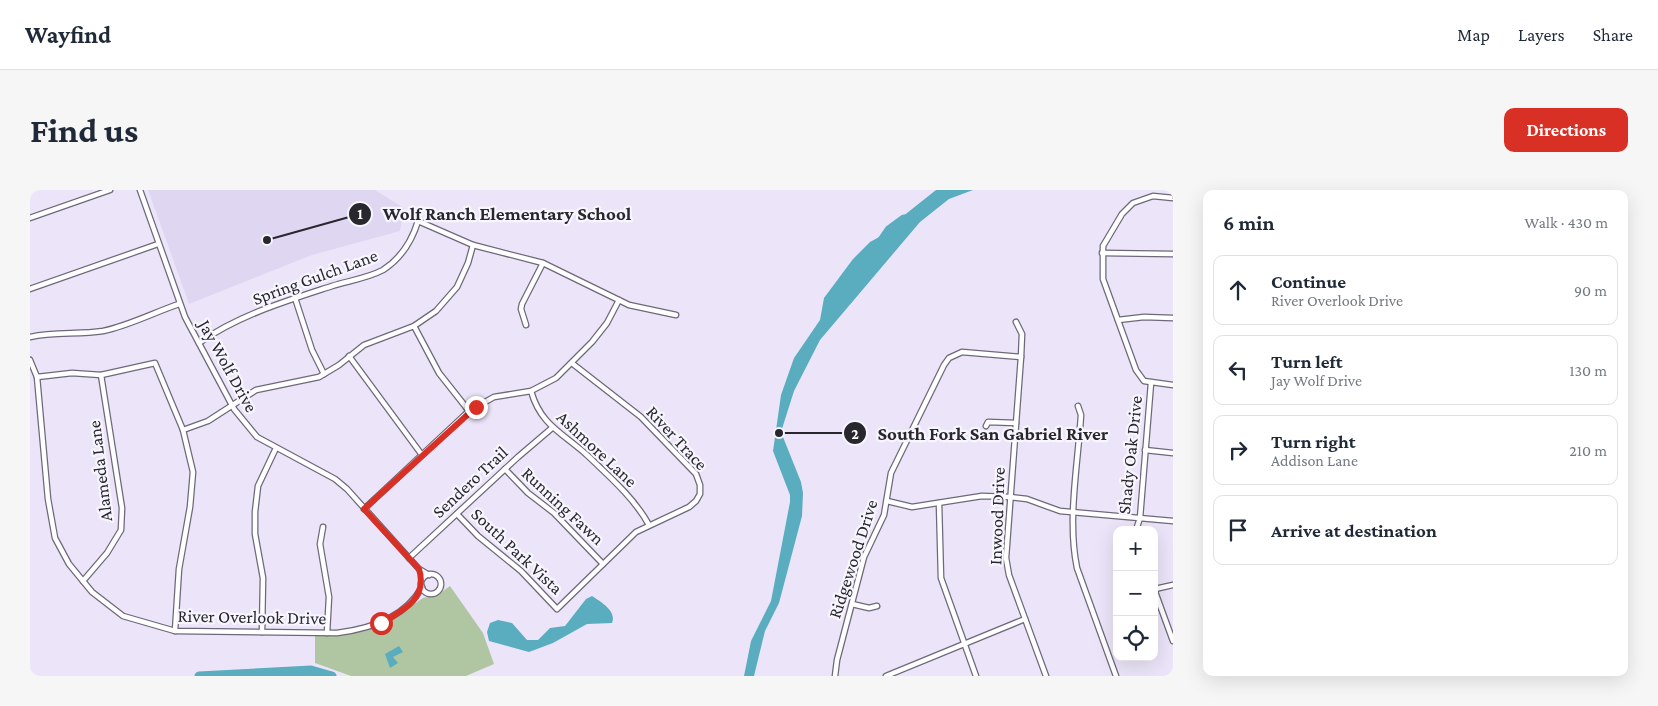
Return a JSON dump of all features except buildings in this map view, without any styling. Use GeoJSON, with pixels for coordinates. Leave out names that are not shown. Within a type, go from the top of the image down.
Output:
{"type":"FeatureCollection","features":[{"type":"Feature","properties":{"kind":"street"},"geometry":{"type":"LineString","coordinates":[[30,218],[110,190]]}},
{"type":"Feature","properties":{"kind":"street","name":"Jay Wolf Drive"},"geometry":{"type":"LineString","coordinates":[[140,190],[179,304],[232,406],[257,437],[335,479],[419,569],[429,575]]}},
{"type":"Feature","properties":{"kind":"street"},"geometry":{"type":"LineString","coordinates":[[1173,198],[1153,196],[1133,203],[1108,234],[1102,253],[1104,279],[1136,370],[1144,381],[1173,385]]}},
{"type":"Feature","properties":{"kind":"street","name":"Spring Gulch Lane"},"geometry":{"type":"LineString","coordinates":[[199,343],[225,326],[294,298],[382,270],[402,253],[418,221],[473,245],[543,263],[639,308],[676,315]]}},
{"type":"Feature","properties":{"kind":"street"},"geometry":{"type":"LineString","coordinates":[[30,289],[158,244]]}},
{"type":"Feature","properties":{"kind":"street"},"geometry":{"type":"LineString","coordinates":[[183,430],[208,421],[256,390],[267,386],[306,380],[324,374],[373,340],[414,326],[436,311],[457,287],[468,263],[473,245]]}},
{"type":"Feature","properties":{"kind":"street"},"geometry":{"type":"LineString","coordinates":[[1102,253],[1173,254]]}},
{"type":"Feature","properties":{"kind":"street"},"geometry":{"type":"LineString","coordinates":[[526,325],[521,310],[522,304],[543,263]]}},
{"type":"Feature","properties":{"kind":"street"},"geometry":{"type":"LineString","coordinates":[[294,298],[312,350],[324,374]]}},
{"type":"Feature","properties":{"kind":"street"},"geometry":{"type":"LineString","coordinates":[[364,509],[469,411],[494,397],[531,391],[547,384],[572,364],[607,323],[619,300]]}},
{"type":"Feature","properties":{"kind":"street"},"geometry":{"type":"LineString","coordinates":[[30,337],[44,334],[84,334],[106,330],[179,304]]}},
{"type":"Feature","properties":{"kind":"street"},"geometry":{"type":"LineString","coordinates":[[1118,320],[1144,317],[1173,318]]}},
{"type":"Feature","properties":{"kind":"street","name":"Inwood Drive"},"geometry":{"type":"LineString","coordinates":[[1016,322],[1022,334],[1006,558],[1009,575],[1046,676]]}},
{"type":"Feature","properties":{"kind":"street"},"geometry":{"type":"LineString","coordinates":[[414,326],[439,373],[469,411]]}},
{"type":"Feature","properties":{"kind":"street","name":"Ridgewood Drive"},"geometry":{"type":"LineString","coordinates":[[835,676],[836,660],[864,558],[884,515],[888,485],[895,463],[949,358],[962,352],[1021,357]]}},
{"type":"Feature","properties":{"kind":"street"},"geometry":{"type":"LineString","coordinates":[[349,356],[422,455]]}},
{"type":"Feature","properties":{"kind":"street","name":"River Overlook Drive"},"geometry":{"type":"LineString","coordinates":[[30,360],[37,377],[48,499],[55,538],[69,564],[92,592],[123,616],[175,631],[327,633],[353,631],[381,623],[417,597]]}},
{"type":"Feature","properties":{"kind":"street"},"geometry":{"type":"LineString","coordinates":[[37,377],[72,374],[101,375],[155,363],[183,430],[192,472],[190,507],[179,568],[175,631]]}},
{"type":"Feature","properties":{"kind":"street","name":"River Trace"},"geometry":{"type":"LineString","coordinates":[[558,609],[636,532],[694,504],[700,494],[698,478],[640,417],[572,364]]}},
{"type":"Feature","properties":{"kind":"street","name":"Alameda Lane"},"geometry":{"type":"LineString","coordinates":[[83,581],[107,554],[121,530],[122,508],[101,375]]}},
{"type":"Feature","properties":{"kind":"street","name":"Shady Oak Drive"},"geometry":{"type":"LineString","coordinates":[[1137,526],[1140,518],[1151,383]]}},
{"type":"Feature","properties":{"kind":"street","name":"Ashmore Lane"},"geometry":{"type":"LineString","coordinates":[[531,391],[539,414],[552,428],[587,455],[634,503],[649,525]]}},
{"type":"Feature","properties":{"kind":"street"},"geometry":{"type":"LineString","coordinates":[[1078,406],[1081,415],[1073,544],[1077,568],[1116,676]]}},
{"type":"Feature","properties":{"kind":"street"},"geometry":{"type":"LineString","coordinates":[[986,426],[988,422],[1016,423]]}},
{"type":"Feature","properties":{"kind":"street","name":"Sendero Trail"},"geometry":{"type":"LineString","coordinates":[[409,558],[504,469],[552,428]]}},
{"type":"Feature","properties":{"kind":"street"},"geometry":{"type":"LineString","coordinates":[[262,632],[263,578],[255,534],[255,512],[258,486],[276,448]]}},
{"type":"Feature","properties":{"kind":"street"},"geometry":{"type":"LineString","coordinates":[[1145,450],[1173,453]]}},
{"type":"Feature","properties":{"kind":"street","name":"Running Fawn"},"geometry":{"type":"LineString","coordinates":[[504,469],[528,493],[554,513],[603,564]]}},
{"type":"Feature","properties":{"kind":"street"},"geometry":{"type":"LineString","coordinates":[[887,501],[912,507],[982,496],[1010,497],[1028,499],[1053,510],[1074,513],[1173,520]]}},
{"type":"Feature","properties":{"kind":"street"},"geometry":{"type":"LineString","coordinates":[[939,503],[939,570],[976,676]]}},
{"type":"Feature","properties":{"kind":"street","name":"South Park Vista"},"geometry":{"type":"LineString","coordinates":[[457,514],[478,536],[521,571],[558,609]]}},
{"type":"Feature","properties":{"kind":"street"},"geometry":{"type":"LineString","coordinates":[[323,527],[320,544],[329,597],[327,633]]}},
{"type":"Feature","properties":{"kind":"street","name":"Jay Wolf Drive"},"geometry":{"type":"LineString","coordinates":[[419,569],[423,579]]}},
{"type":"Feature","properties":{"kind":"street"},"geometry":{"type":"LineString","coordinates":[[429,575],[437,576],[441,585],[437,592],[417,597],[422,587],[423,579],[429,575]]}},
{"type":"Feature","properties":{"kind":"street"},"geometry":{"type":"LineString","coordinates":[[1158,588],[1173,586]]}},
{"type":"Feature","properties":{"kind":"street"},"geometry":{"type":"LineString","coordinates":[[422,587],[428,593]]}},
{"type":"Feature","properties":{"kind":"street"},"geometry":{"type":"LineString","coordinates":[[1158,600],[1173,641]]}},
{"type":"Feature","properties":{"kind":"street"},"geometry":{"type":"LineString","coordinates":[[852,604],[869,608],[877,606]]}},
{"type":"Feature","properties":{"kind":"street"},"geometry":{"type":"LineString","coordinates":[[886,676],[1025,619]]}},
{"type":"Feature","properties":{"kind":"street"},"geometry":{"type":"LineString","coordinates":[[903,669],[905,676]]}},
{"type":"Feature","properties":{"kind":"shaded area"},"geometry":{"type":"Polygon","coordinates":[[[148,190],[375,190],[404,208],[400,231],[312,255],[189,304],[148,190]]]}},
{"type":"Feature","properties":{"kind":"green space"},"geometry":{"type":"Polygon","coordinates":[[[450,586],[483,633],[494,664],[466,676],[351,676],[315,663],[315,636],[337,636],[387,623],[423,598],[437,595],[450,586]]]}},
{"type":"Feature","properties":{"kind":"water"},"geometry":{"type":"Polygon","coordinates":[[[936,190],[973,190],[949,199],[920,222],[820,340],[794,391],[781,432],[801,482],[803,493],[802,516],[779,603],[765,631],[754,676],[744,676],[751,641],[771,601],[790,502],[790,495],[773,451],[781,395],[794,358],[820,320],[824,298],[853,259],[870,242],[892,230],[902,217],[936,190]]]}},
{"type":"Feature","properties":{"kind":"water"},"geometry":{"type":"Polygon","coordinates":[[[592,596],[604,604],[610,611],[613,619],[612,623],[587,624],[553,643],[529,652],[489,641],[487,632],[490,623],[498,620],[512,623],[527,640],[538,640],[550,628],[565,626],[586,599],[592,596]]]}},
{"type":"Feature","properties":{"kind":"water"},"geometry":{"type":"Polygon","coordinates":[[[399,646],[403,652],[393,657],[398,663],[390,668],[385,654],[399,646]]]}},
{"type":"Feature","properties":{"kind":"water"},"geometry":{"type":"Polygon","coordinates":[[[281,672],[335,676],[203,676],[281,672]]]}},
{"type":"Feature","properties":{"kind":"waterway"},"geometry":{"type":"LineString","coordinates":[[880,243],[889,230],[904,219]]}},
{"type":"Feature","properties":{"kind":"waterway"},"geometry":{"type":"LineString","coordinates":[[199,676],[311,670],[332,676]]}},
{"type":"Feature","properties":{"kind":"place","name":"Wolf Ranch Elementary School"},"geometry":{"type":"Point","coordinates":[267,240]}},
{"type":"Feature","properties":{"kind":"place","name":"South Fork San Gabriel River"},"geometry":{"type":"Point","coordinates":[779,433]}},
{"type":"Feature","properties":{"kind":"route"},"geometry":{"type":"LineString","coordinates":[[381,623],[392,617],[417,597],[422,587],[423,579],[419,569],[364,509],[469,411],[476,407]]}}]}
